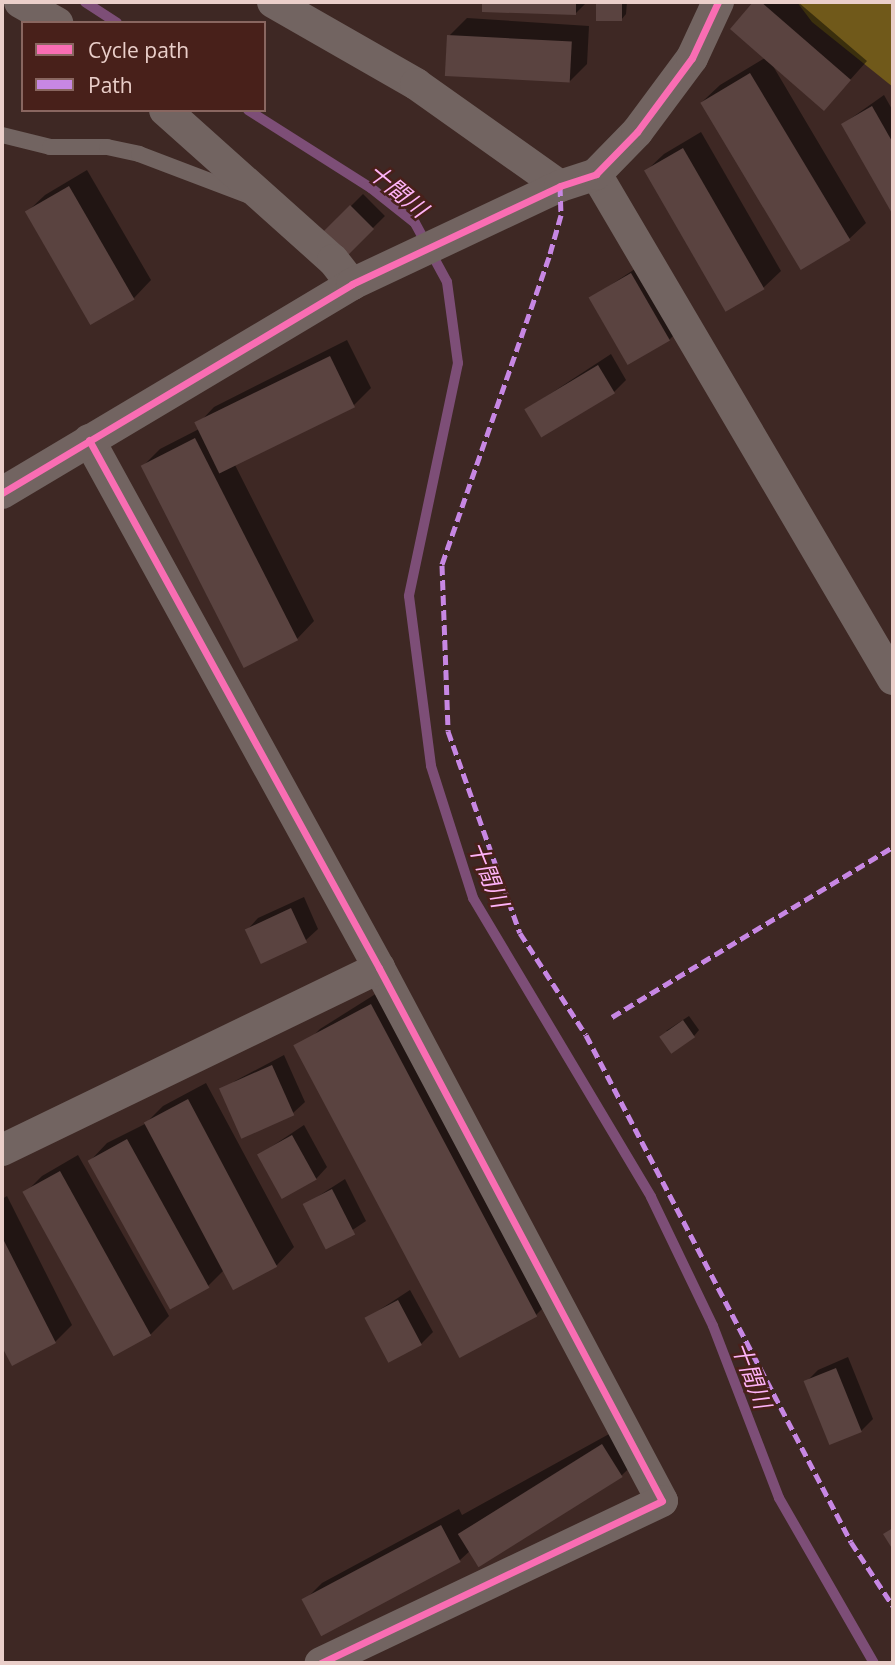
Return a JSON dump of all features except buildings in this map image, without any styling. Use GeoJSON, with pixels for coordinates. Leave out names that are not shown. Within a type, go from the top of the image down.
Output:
{"type":"FeatureCollection","features":[{"type":"Feature","properties":{"kind":"street"},"geometry":{"type":"LineString","coordinates":[[20,2],[53,21]]}},
{"type":"Feature","properties":{"kind":"street"},"geometry":{"type":"LineString","coordinates":[[273,2],[416,84],[560,186]]}},
{"type":"Feature","properties":{"kind":"street"},"geometry":{"type":"LineString","coordinates":[[2,493],[352,284],[560,186],[596,174],[637,132],[692,58],[718,2]]}},
{"type":"Feature","properties":{"kind":"street"},"geometry":{"type":"LineString","coordinates":[[167,112],[260,199],[333,260],[352,284]]}},
{"type":"Feature","properties":{"kind":"street"},"geometry":{"type":"LineString","coordinates":[[596,174],[893,679]]}},
{"type":"Feature","properties":{"kind":"street"},"geometry":{"type":"LineString","coordinates":[[89,440],[379,968],[662,1501],[321,1663]]}},
{"type":"Feature","properties":{"kind":"street"},"geometry":{"type":"LineString","coordinates":[[2,1150],[379,968]]}},
{"type":"Feature","properties":{"kind":"lane"},"geometry":{"type":"LineString","coordinates":[[2,135],[50,147],[107,147],[139,155],[229,191],[260,199]]}},
{"type":"Feature","properties":{"kind":"shaded area"},"geometry":{"type":"Polygon","coordinates":[[[797,2],[893,2],[893,87],[812,22],[797,2]]]}},
{"type":"Feature","properties":{"kind":"waterway","name":"十間川"},"geometry":{"type":"LineString","coordinates":[[85,2],[114,21]]}},
{"type":"Feature","properties":{"kind":"waterway","name":"十間川"},"geometry":{"type":"LineString","coordinates":[[251,112],[371,188],[415,223],[447,282],[458,363],[409,596],[431,766],[473,898],[651,1197],[713,1326],[779,1498],[874,1663]]}},
{"type":"Feature","properties":{"kind":"marked path"},"geometry":{"type":"LineString","coordinates":[[560,186],[561,215],[549,257],[442,565],[448,731],[520,933],[586,1035],[851,1542],[893,1606]]}},
{"type":"Feature","properties":{"kind":"marked path"},"geometry":{"type":"LineString","coordinates":[[612,1017],[893,847]]}},
{"type":"Feature","properties":{"kind":"cycle path"},"geometry":{"type":"LineString","coordinates":[[2,493],[352,284],[560,186],[596,174],[637,132],[692,58],[718,2]]}},
{"type":"Feature","properties":{"kind":"cycle path"},"geometry":{"type":"LineString","coordinates":[[89,440],[379,968],[662,1501],[321,1663]]}}]}
